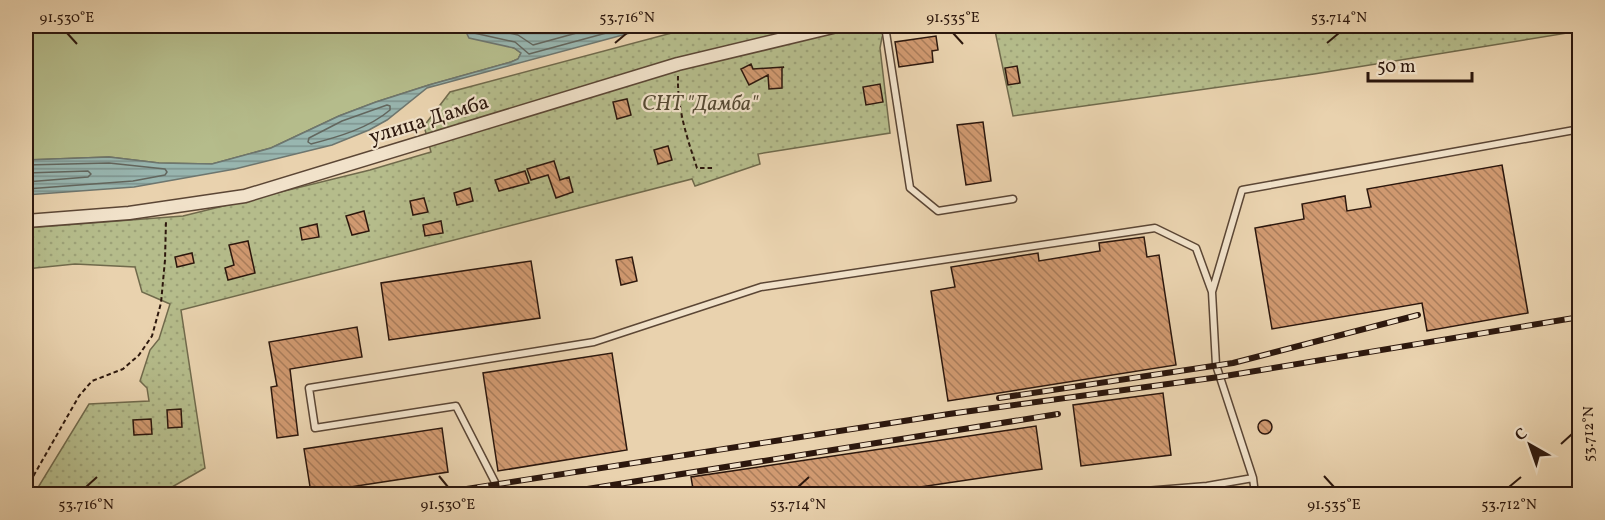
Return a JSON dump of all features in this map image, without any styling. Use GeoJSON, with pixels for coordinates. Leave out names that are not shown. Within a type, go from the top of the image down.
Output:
{"type":"FeatureCollection","features":[{"type":"Feature","properties":{"kind":"street","name":"улица Дамба"},"geometry":{"type":"LineString","coordinates":[[26,220],[129,213],[245,196],[678,64],[837,26]]}},
{"type":"Feature","properties":{"kind":"lane"},"geometry":{"type":"LineString","coordinates":[[885,26],[910,188],[938,211],[1013,199]]}},
{"type":"Feature","properties":{"kind":"lane"},"geometry":{"type":"LineString","coordinates":[[1212,292],[1242,190],[1580,129]]}},
{"type":"Feature","properties":{"kind":"lane"},"geometry":{"type":"LineString","coordinates":[[501,495],[456,406],[315,428],[309,388],[594,342],[761,287],[1155,228],[1196,248],[1212,292],[1216,365],[1253,478],[1255,495]]}},
{"type":"Feature","properties":{"kind":"lane"},"geometry":{"type":"LineString","coordinates":[[1108,495],[1207,486],[1253,478]]}},
{"type":"Feature","properties":{"kind":"lane"},"geometry":{"type":"LineString","coordinates":[[1207,486],[1208,495]]}},
{"type":"Feature","properties":{"kind":"path"},"geometry":{"type":"LineString","coordinates":[[678,64],[677,96],[689,145],[697,168],[714,168]]}},
{"type":"Feature","properties":{"kind":"path"},"geometry":{"type":"LineString","coordinates":[[26,489],[79,396],[92,381],[123,369],[139,355],[152,336],[161,303],[166,207]]}},
{"type":"Feature","properties":{"kind":"green space"},"geometry":{"type":"Polygon","coordinates":[[[26,26],[463,26],[463,28],[514,48],[521,53],[518,59],[511,62],[376,102],[339,116],[271,148],[212,164],[159,163],[109,157],[26,160],[26,26]]]}},
{"type":"Feature","properties":{"kind":"green space","name":"СНТ \"Дамба\""},"geometry":{"type":"Polygon","coordinates":[[[698,26],[901,26],[882,37],[880,48],[890,133],[758,154],[760,164],[695,186],[692,179],[181,310],[205,468],[160,494],[34,494],[89,404],[149,401],[147,388],[140,381],[150,350],[159,339],[170,304],[142,292],[135,267],[75,264],[26,269],[26,228],[183,216],[370,170],[431,152],[424,126],[450,92],[698,26]]]}},
{"type":"Feature","properties":{"kind":"green space"},"geometry":{"type":"Polygon","coordinates":[[[994,26],[1579,26],[1580,31],[1314,74],[1013,116],[994,26]]]}},
{"type":"Feature","properties":{"kind":"water"},"geometry":{"type":"Polygon","coordinates":[[[463,26],[656,26],[427,88],[387,120],[332,145],[235,169],[134,187],[26,195],[26,160],[109,157],[159,163],[212,164],[271,148],[339,116],[376,102],[518,59],[521,53],[514,48],[469,38],[463,26]]]}},
{"type":"Feature","properties":{"kind":"building"},"geometry":{"type":"Polygon","coordinates":[[[936,36],[938,50],[932,51],[933,62],[899,67],[895,42],[936,36]]]}},
{"type":"Feature","properties":{"kind":"building"},"geometry":{"type":"Polygon","coordinates":[[[751,64],[753,69],[784,67],[782,68],[782,88],[769,89],[768,75],[749,85],[741,69],[751,64]]]}},
{"type":"Feature","properties":{"kind":"building"},"geometry":{"type":"Polygon","coordinates":[[[1017,66],[1020,83],[1008,85],[1005,68],[1017,66]]]}},
{"type":"Feature","properties":{"kind":"building"},"geometry":{"type":"Polygon","coordinates":[[[880,84],[883,102],[866,105],[863,87],[880,84]]]}},
{"type":"Feature","properties":{"kind":"building"},"geometry":{"type":"Polygon","coordinates":[[[627,99],[631,115],[617,119],[613,102],[627,99]]]}},
{"type":"Feature","properties":{"kind":"building"},"geometry":{"type":"Polygon","coordinates":[[[983,122],[991,181],[966,185],[957,125],[983,122]]]}},
{"type":"Feature","properties":{"kind":"building"},"geometry":{"type":"Polygon","coordinates":[[[668,146],[672,160],[658,164],[654,150],[668,146]]]}},
{"type":"Feature","properties":{"kind":"building"},"geometry":{"type":"Polygon","coordinates":[[[554,161],[560,180],[569,177],[573,192],[556,198],[548,175],[531,180],[527,169],[554,161]]]}},
{"type":"Feature","properties":{"kind":"building"},"geometry":{"type":"Polygon","coordinates":[[[1502,165],[1528,313],[1427,331],[1422,303],[1272,329],[1255,228],[1304,219],[1302,204],[1345,196],[1347,211],[1371,207],[1367,189],[1502,165]]]}},
{"type":"Feature","properties":{"kind":"building"},"geometry":{"type":"Polygon","coordinates":[[[525,171],[529,183],[499,191],[495,180],[525,171]]]}},
{"type":"Feature","properties":{"kind":"building"},"geometry":{"type":"Polygon","coordinates":[[[470,188],[473,201],[457,205],[454,193],[470,188]]]}},
{"type":"Feature","properties":{"kind":"building"},"geometry":{"type":"Polygon","coordinates":[[[424,198],[428,212],[413,215],[410,201],[424,198]]]}},
{"type":"Feature","properties":{"kind":"building"},"geometry":{"type":"Polygon","coordinates":[[[364,211],[369,231],[352,235],[346,216],[364,211]]]}},
{"type":"Feature","properties":{"kind":"building"},"geometry":{"type":"Polygon","coordinates":[[[441,221],[443,233],[425,236],[423,225],[441,221]]]}},
{"type":"Feature","properties":{"kind":"building"},"geometry":{"type":"Polygon","coordinates":[[[317,224],[319,237],[302,240],[300,228],[317,224]]]}},
{"type":"Feature","properties":{"kind":"building"},"geometry":{"type":"Polygon","coordinates":[[[1144,237],[1147,257],[1159,255],[1176,365],[948,401],[931,291],[955,287],[951,267],[1038,253],[1039,261],[1100,251],[1099,243],[1144,237]]]}},
{"type":"Feature","properties":{"kind":"building"},"geometry":{"type":"Polygon","coordinates":[[[248,241],[255,273],[228,280],[225,268],[234,265],[229,245],[248,241]]]}},
{"type":"Feature","properties":{"kind":"building"},"geometry":{"type":"Polygon","coordinates":[[[192,253],[194,263],[177,267],[175,257],[192,253]]]}},
{"type":"Feature","properties":{"kind":"building"},"geometry":{"type":"Polygon","coordinates":[[[632,257],[637,281],[621,285],[616,260],[632,257]]]}},
{"type":"Feature","properties":{"kind":"building"},"geometry":{"type":"Polygon","coordinates":[[[531,261],[540,318],[389,340],[381,283],[531,261]]]}},
{"type":"Feature","properties":{"kind":"building"},"geometry":{"type":"Polygon","coordinates":[[[357,327],[362,357],[290,369],[298,435],[277,438],[271,387],[277,386],[269,342],[357,327]]]}},
{"type":"Feature","properties":{"kind":"building"},"geometry":{"type":"Polygon","coordinates":[[[612,353],[627,450],[498,471],[483,373],[612,353]]]}},
{"type":"Feature","properties":{"kind":"building"},"geometry":{"type":"Polygon","coordinates":[[[1163,393],[1171,455],[1081,466],[1073,405],[1163,393]]]}},
{"type":"Feature","properties":{"kind":"building"},"geometry":{"type":"Polygon","coordinates":[[[181,409],[182,427],[168,428],[167,410],[181,409]]]}},
{"type":"Feature","properties":{"kind":"building"},"geometry":{"type":"Polygon","coordinates":[[[151,419],[152,434],[134,435],[133,420],[151,419]]]}},
{"type":"Feature","properties":{"kind":"building"},"geometry":{"type":"Polygon","coordinates":[[[1265,420],[1270,422],[1272,427],[1270,432],[1265,434],[1260,432],[1258,427],[1260,422],[1265,420]]]}},
{"type":"Feature","properties":{"kind":"building"},"geometry":{"type":"Polygon","coordinates":[[[1036,426],[1042,469],[866,495],[694,495],[691,477],[1036,426]]]}},
{"type":"Feature","properties":{"kind":"building"},"geometry":{"type":"Polygon","coordinates":[[[442,428],[448,472],[311,493],[304,449],[442,428]]]}},
{"type":"Feature","properties":{"kind":"railway"},"geometry":{"type":"LineString","coordinates":[[999,398],[1233,363],[1418,315]]}},
{"type":"Feature","properties":{"kind":"railway"},"geometry":{"type":"LineString","coordinates":[[434,494],[949,414],[1219,377],[1580,317]]}},
{"type":"Feature","properties":{"kind":"railway"},"geometry":{"type":"LineString","coordinates":[[556,494],[1058,414]]}}]}
